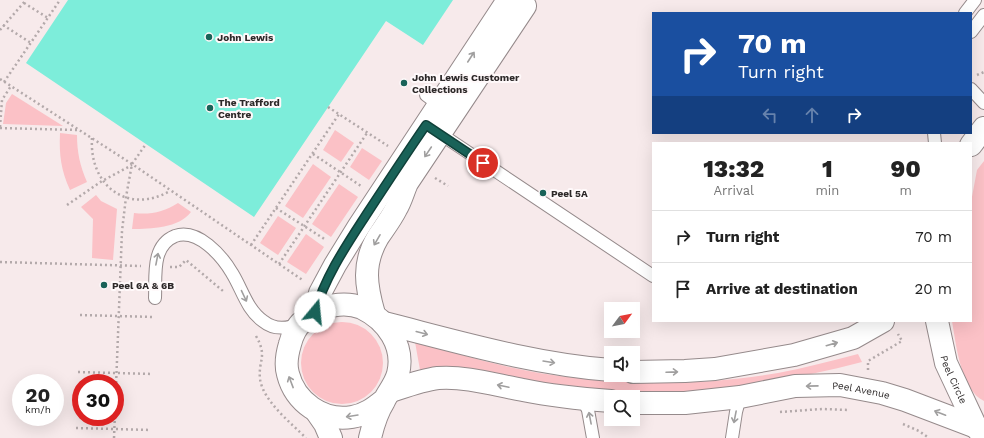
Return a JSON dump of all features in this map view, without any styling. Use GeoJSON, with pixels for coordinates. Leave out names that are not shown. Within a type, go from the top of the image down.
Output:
{"type":"FeatureCollection","features":[{"type":"Feature","properties":{"kind":"street"},"geometry":{"type":"LineString","coordinates":[[521,2],[436,117],[359,226],[312,309],[291,338],[286,356],[288,373],[294,390],[306,404],[316,411],[334,417],[352,417],[369,411],[387,396],[417,382],[431,380],[463,379],[523,390],[582,399],[604,401]]}},
{"type":"Feature","properties":{"kind":"street"},"geometry":{"type":"LineString","coordinates":[[370,438],[377,415],[398,374],[399,356],[395,338],[379,318],[367,291],[367,267],[371,252],[397,207],[436,117]]}},
{"type":"Feature","properties":{"kind":"street"},"geometry":{"type":"LineString","coordinates":[[972,144],[984,128]]}},
{"type":"Feature","properties":{"kind":"street"},"geometry":{"type":"LineString","coordinates":[[312,309],[345,305],[360,307],[379,318],[468,345],[530,360],[604,369]]}},
{"type":"Feature","properties":{"kind":"street","name":"Peel Circle"},"geometry":{"type":"LineString","coordinates":[[937,322],[946,363],[981,430]]}},
{"type":"Feature","properties":{"kind":"street"},"geometry":{"type":"LineString","coordinates":[[640,372],[715,369],[794,355],[853,338],[889,324]]}},
{"type":"Feature","properties":{"kind":"street","name":"Peel Avenue"},"geometry":{"type":"LineString","coordinates":[[640,403],[685,403],[740,397],[795,386],[840,385],[882,393],[905,400],[981,430]]}},
{"type":"Feature","properties":{"kind":"street"},"geometry":{"type":"LineString","coordinates":[[316,411],[325,424],[331,438]]}},
{"type":"Feature","properties":{"kind":"lane"},"geometry":{"type":"LineString","coordinates":[[966,12],[975,0]]}},
{"type":"Feature","properties":{"kind":"lane"},"geometry":{"type":"LineString","coordinates":[[972,31],[984,15]]}},
{"type":"Feature","properties":{"kind":"lane"},"geometry":{"type":"LineString","coordinates":[[972,90],[984,103]]}},
{"type":"Feature","properties":{"kind":"lane"},"geometry":{"type":"LineString","coordinates":[[436,117],[652,275]]}},
{"type":"Feature","properties":{"kind":"lane"},"geometry":{"type":"LineString","coordinates":[[155,298],[156,259],[160,248],[168,240],[177,235],[186,235],[198,238],[211,247],[221,258],[231,271],[250,308],[256,316],[264,322],[276,327],[293,327],[312,309]]}},
{"type":"Feature","properties":{"kind":"lane"},"geometry":{"type":"LineString","coordinates":[[732,438],[740,397]]}},
{"type":"Feature","properties":{"kind":"lane"},"geometry":{"type":"LineString","coordinates":[[582,399],[588,410],[593,438]]}},
{"type":"Feature","properties":{"kind":"path"},"geometry":{"type":"LineString","coordinates":[[4,82],[60,0]]}},
{"type":"Feature","properties":{"kind":"path"},"geometry":{"type":"LineString","coordinates":[[0,30],[25,1],[48,18]]}},
{"type":"Feature","properties":{"kind":"path"},"geometry":{"type":"LineString","coordinates":[[4,25],[31,43]]}},
{"type":"Feature","properties":{"kind":"path"},"geometry":{"type":"LineString","coordinates":[[0,79],[132,164],[279,264],[312,309]]}},
{"type":"Feature","properties":{"kind":"path"},"geometry":{"type":"LineString","coordinates":[[11,86],[2,100],[0,128],[80,130]]}},
{"type":"Feature","properties":{"kind":"path"},"geometry":{"type":"LineString","coordinates":[[251,246],[339,114]]}},
{"type":"Feature","properties":{"kind":"path"},"geometry":{"type":"LineString","coordinates":[[279,264],[367,132]]}},
{"type":"Feature","properties":{"kind":"path"},"geometry":{"type":"LineString","coordinates":[[92,138],[91,149],[96,171],[102,181],[113,191],[126,197],[138,200],[160,197],[170,191]]}},
{"type":"Feature","properties":{"kind":"path"},"geometry":{"type":"LineString","coordinates":[[114,438],[122,232],[132,164],[146,144]]}},
{"type":"Feature","properties":{"kind":"path"},"geometry":{"type":"LineString","coordinates":[[313,154],[362,187]]}},
{"type":"Feature","properties":{"kind":"path"},"geometry":{"type":"LineString","coordinates":[[67,205],[102,181],[132,164]]}},
{"type":"Feature","properties":{"kind":"path"},"geometry":{"type":"LineString","coordinates":[[276,208],[327,241]]}},
{"type":"Feature","properties":{"kind":"path"},"geometry":{"type":"LineString","coordinates":[[80,315],[154,317]]}},
{"type":"Feature","properties":{"kind":"path"},"geometry":{"type":"LineString","coordinates":[[775,413],[822,409],[860,410],[867,375],[868,360],[902,341],[889,324]]}},
{"type":"Feature","properties":{"kind":"path"},"geometry":{"type":"LineString","coordinates":[[78,372],[153,374]]}},
{"type":"Feature","properties":{"kind":"path"},"geometry":{"type":"LineString","coordinates":[[282,414],[306,438]]}},
{"type":"Feature","properties":{"kind":"path"},"geometry":{"type":"LineString","coordinates":[[900,422],[919,431],[929,438]]}},
{"type":"Feature","properties":{"kind":"path"},"geometry":{"type":"LineString","coordinates":[[76,428],[151,430]]}},
{"type":"Feature","properties":{"kind":"shaded area"},"geometry":{"type":"Polygon","coordinates":[[[12,94],[63,126],[3,124],[6,103],[12,94]]]}},
{"type":"Feature","properties":{"kind":"shaded area"},"geometry":{"type":"Polygon","coordinates":[[[335,130],[354,143],[341,162],[323,150],[335,130]]]}},
{"type":"Feature","properties":{"kind":"shaded area"},"geometry":{"type":"Polygon","coordinates":[[[60,133],[77,135],[79,159],[87,182],[70,190],[64,176],[61,162],[60,133]]]}},
{"type":"Feature","properties":{"kind":"shaded area"},"geometry":{"type":"Polygon","coordinates":[[[362,148],[382,161],[369,180],[350,167],[362,148]]]}},
{"type":"Feature","properties":{"kind":"shaded area"},"geometry":{"type":"Polygon","coordinates":[[[984,161],[984,401],[976,395],[965,377],[958,354],[952,322],[972,322],[972,197],[977,170],[984,161]]]}},
{"type":"Feature","properties":{"kind":"shaded area"},"geometry":{"type":"Polygon","coordinates":[[[313,164],[331,177],[303,218],[285,206],[313,164]]]}},
{"type":"Feature","properties":{"kind":"shaded area"},"geometry":{"type":"Polygon","coordinates":[[[339,184],[358,197],[331,237],[312,224],[339,184]]]}},
{"type":"Feature","properties":{"kind":"shaded area"},"geometry":{"type":"Polygon","coordinates":[[[96,195],[101,201],[117,209],[113,260],[92,258],[93,219],[81,207],[96,195]]]}},
{"type":"Feature","properties":{"kind":"shaded area"},"geometry":{"type":"Polygon","coordinates":[[[178,203],[191,212],[179,221],[156,228],[132,229],[134,213],[146,214],[157,212],[178,203]]]}},
{"type":"Feature","properties":{"kind":"shaded area"},"geometry":{"type":"Polygon","coordinates":[[[278,216],[296,228],[278,255],[260,243],[278,216]]]}},
{"type":"Feature","properties":{"kind":"shaded area"},"geometry":{"type":"Polygon","coordinates":[[[306,234],[324,247],[306,274],[287,262],[306,234]]]}},
{"type":"Feature","properties":{"kind":"shaded area"},"geometry":{"type":"Polygon","coordinates":[[[342,322],[358,325],[371,334],[380,347],[383,363],[380,379],[371,392],[358,401],[342,404],[326,401],[313,392],[304,379],[301,363],[304,347],[313,334],[326,325],[342,322]]]}},
{"type":"Feature","properties":{"kind":"shaded area"},"geometry":{"type":"Polygon","coordinates":[[[415,342],[508,367],[539,373],[604,380],[604,382],[658,383],[718,381],[748,378],[788,371],[858,354],[862,362],[766,383],[668,392],[604,390],[558,386],[463,367],[420,370],[415,342]]]}},
{"type":"Feature","properties":{"kind":"building","name":"The Trafford Centre"},"geometry":{"type":"Polygon","coordinates":[[[68,0],[453,0],[423,45],[386,21],[254,217],[26,63],[68,0]]]}},
{"type":"Feature","properties":{"kind":"place","name":"John Lewis"},"geometry":{"type":"Point","coordinates":[209,37]}},
{"type":"Feature","properties":{"kind":"place","name":"John Lewis Customer Collections"},"geometry":{"type":"Point","coordinates":[404,83]}},
{"type":"Feature","properties":{"kind":"place","name":"The Trafford Centre"},"geometry":{"type":"Point","coordinates":[210,108]}},
{"type":"Feature","properties":{"kind":"place","name":"Peel 5A"},"geometry":{"type":"Point","coordinates":[543,193]}},
{"type":"Feature","properties":{"kind":"place","name":"Peel 6A & 6B"},"geometry":{"type":"Point","coordinates":[104,285]}},
{"type":"Feature","properties":{"kind":"route"},"geometry":{"type":"LineString","coordinates":[[315,312],[320,293],[359,226],[426,125],[483,163]]}}]}
